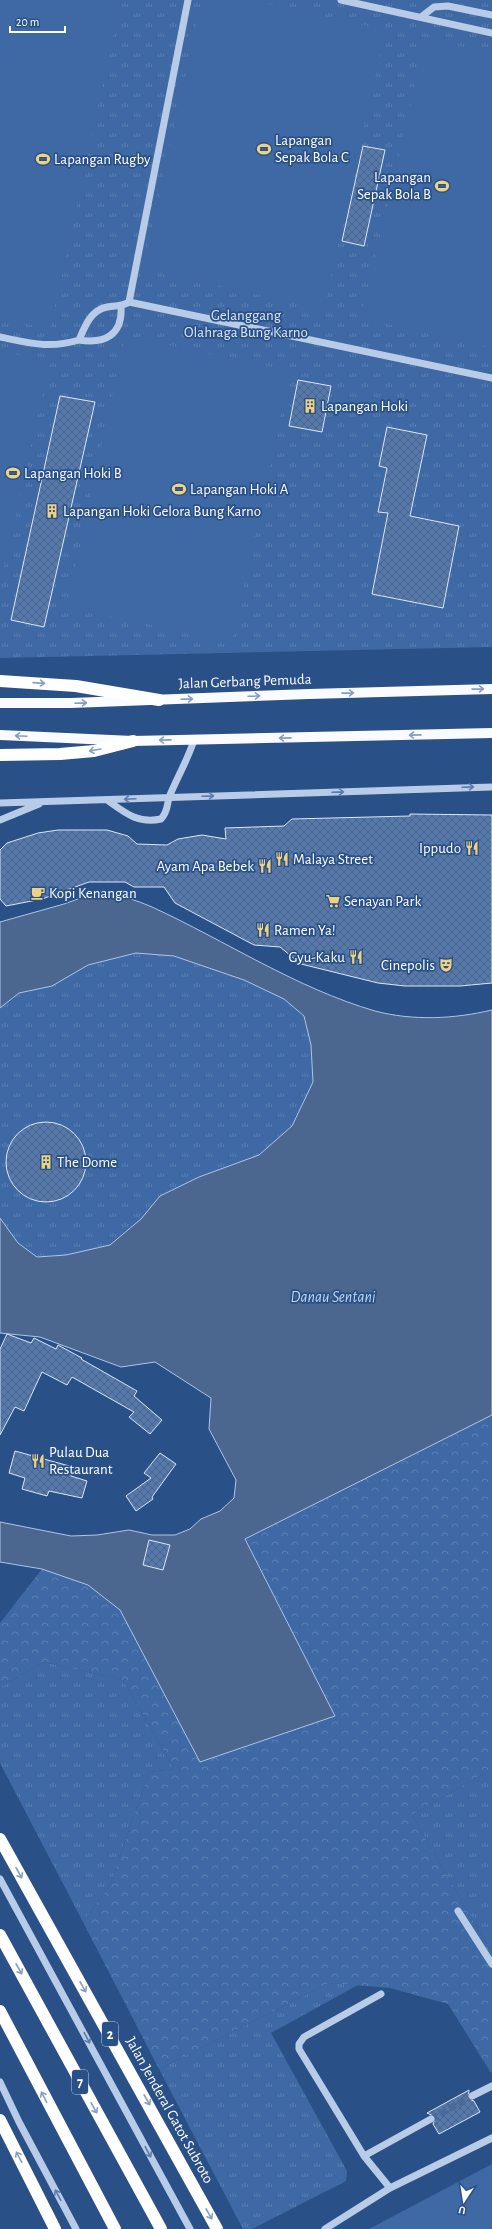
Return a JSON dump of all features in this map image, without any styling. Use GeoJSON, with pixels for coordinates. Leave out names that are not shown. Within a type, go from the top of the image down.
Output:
{"type":"FeatureCollection","features":[{"type":"Feature","properties":{"kind":"highway"},"geometry":{"type":"LineString","coordinates":[[0,681],[76,686],[160,700]]}},
{"type":"Feature","properties":{"kind":"highway"},"geometry":{"type":"LineString","coordinates":[[0,755],[60,754],[94,751],[133,741]]}},
{"type":"Feature","properties":{"kind":"highway","name":"Jalan Jenderal Gatot Subroto"},"geometry":{"type":"LineString","coordinates":[[0,1839],[217,2229]]}},
{"type":"Feature","properties":{"kind":"highway","name":"7"},"geometry":{"type":"LineString","coordinates":[[0,1935],[161,2229]]}},
{"type":"Feature","properties":{"kind":"highway"},"geometry":{"type":"LineString","coordinates":[[0,2011],[115,2229]]}},
{"type":"Feature","properties":{"kind":"highway"},"geometry":{"type":"LineString","coordinates":[[0,2120],[55,2229]]}},
{"type":"Feature","properties":{"kind":"main road","name":"Jalan Gerbang Pemuda"},"geometry":{"type":"LineString","coordinates":[[0,703],[71,704],[492,689]]}},
{"type":"Feature","properties":{"kind":"main road"},"geometry":{"type":"LineString","coordinates":[[0,735],[133,741],[492,733]]}},
{"type":"Feature","properties":{"kind":"lane"},"geometry":{"type":"LineString","coordinates":[[129,302],[188,0]]}},
{"type":"Feature","properties":{"kind":"lane"},"geometry":{"type":"LineString","coordinates":[[344,0],[492,33]]}},
{"type":"Feature","properties":{"kind":"lane"},"geometry":{"type":"LineString","coordinates":[[421,17],[434,7],[448,6],[492,15]]}},
{"type":"Feature","properties":{"kind":"lane"},"geometry":{"type":"LineString","coordinates":[[79,340],[86,323],[98,310],[108,306],[121,306],[129,302],[492,378]]}},
{"type":"Feature","properties":{"kind":"lane"},"geometry":{"type":"LineString","coordinates":[[0,337],[59,346],[79,340],[99,341],[116,331],[121,324],[121,306]]}},
{"type":"Feature","properties":{"kind":"lane"},"geometry":{"type":"LineString","coordinates":[[107,800],[127,815],[141,821],[161,819],[167,812],[169,797],[186,764],[194,740]]}},
{"type":"Feature","properties":{"kind":"lane"},"geometry":{"type":"LineString","coordinates":[[0,803],[492,787]]}},
{"type":"Feature","properties":{"kind":"lane"},"geometry":{"type":"LineString","coordinates":[[0,820],[45,802]]}},
{"type":"Feature","properties":{"kind":"lane"},"geometry":{"type":"LineString","coordinates":[[0,1879],[190,2229]]}},
{"type":"Feature","properties":{"kind":"lane"},"geometry":{"type":"LineString","coordinates":[[458,1911],[492,1964]]}},
{"type":"Feature","properties":{"kind":"lane"},"geometry":{"type":"LineString","coordinates":[[381,1994],[304,2037],[299,2044],[301,2055],[364,2156],[390,2188]]}},
{"type":"Feature","properties":{"kind":"lane"},"geometry":{"type":"LineString","coordinates":[[0,2082],[19,2122],[76,2229]]}},
{"type":"Feature","properties":{"kind":"lane"},"geometry":{"type":"LineString","coordinates":[[472,2096],[492,2086]]}},
{"type":"Feature","properties":{"kind":"lane"},"geometry":{"type":"LineString","coordinates":[[364,2156],[431,2119]]}},
{"type":"Feature","properties":{"kind":"lane"},"geometry":{"type":"LineString","coordinates":[[325,2229],[390,2188],[492,2138]]}},
{"type":"Feature","properties":{"kind":"green space","name":"Gelanggang Olahraga Bung Karno"},"geometry":{"type":"Polygon","coordinates":[[[0,0],[492,0],[492,647],[0,658],[0,0]]]}},
{"type":"Feature","properties":{"kind":"green space","name":"Lapangan Rugby"},"geometry":{"type":"Polygon","coordinates":[[[0,0],[121,0],[50,329],[0,318],[0,0]]]}},
{"type":"Feature","properties":{"kind":"green space","name":"Lapangan Sepak Bola C"},"geometry":{"type":"Polygon","coordinates":[[[202,0],[251,0],[385,30],[324,309],[143,269],[202,0]]]}},
{"type":"Feature","properties":{"kind":"green space","name":"Lapangan Sepak Bola B"},"geometry":{"type":"Polygon","coordinates":[[[426,38],[492,54],[492,348],[361,318],[426,38]]]}},
{"type":"Feature","properties":{"kind":"green space","name":"Lapangan Hoki A"},"geometry":{"type":"Polygon","coordinates":[[[125,336],[290,371],[232,642],[67,607],[125,336]]]}},
{"type":"Feature","properties":{"kind":"green space","name":"Lapangan Hoki B"},"geometry":{"type":"Polygon","coordinates":[[[0,351],[50,362],[0,583],[0,351]]]}},
{"type":"Feature","properties":{"kind":"green space"},"geometry":{"type":"Polygon","coordinates":[[[136,953],[174,956],[244,980],[284,999],[304,1017],[311,1045],[313,1082],[292,1126],[259,1155],[199,1177],[160,1196],[141,1219],[110,1245],[66,1255],[37,1257],[18,1243],[0,1218],[0,1008],[19,993],[52,986],[88,965],[136,953]]]}},
{"type":"Feature","properties":{"kind":"green space"},"geometry":{"type":"Polygon","coordinates":[[[492,1415],[492,1769],[412,1815],[492,1953],[492,2072],[491,2073],[448,2004],[390,1988],[329,1983],[159,2069],[83,1922],[110,1885],[149,1772],[174,1769],[123,1680],[44,1662],[0,1687],[0,1623],[42,1569],[88,1585],[120,1610],[201,1762],[335,1716],[245,1538],[492,1415]]]}},
{"type":"Feature","properties":{"kind":"green space"},"geometry":{"type":"Polygon","coordinates":[[[44,1662],[123,1680],[174,1769],[149,1772],[110,1885],[83,1922],[0,1763],[0,1687],[44,1662]]]}},
{"type":"Feature","properties":{"kind":"green space"},"geometry":{"type":"Polygon","coordinates":[[[492,1769],[492,1953],[412,1815],[492,1769]]]}},
{"type":"Feature","properties":{"kind":"green space"},"geometry":{"type":"Polygon","coordinates":[[[329,1983],[358,1985],[271,2033],[347,2171],[346,2181],[252,2229],[243,2229],[159,2069],[329,1983]]]}},
{"type":"Feature","properties":{"kind":"green space"},"geometry":{"type":"Polygon","coordinates":[[[492,2164],[492,2229],[369,2229],[492,2164]]]}},
{"type":"Feature","properties":{"kind":"water","name":"Danau Sentani"},"geometry":{"type":"Polygon","coordinates":[[[103,890],[140,902],[180,920],[317,990],[375,1011],[404,1016],[434,1018],[492,1010],[492,1415],[245,1539],[335,1716],[200,1762],[120,1610],[88,1585],[42,1569],[0,1562],[0,1522],[71,1536],[97,1535],[129,1530],[152,1535],[175,1535],[190,1529],[201,1519],[220,1511],[234,1498],[236,1480],[209,1429],[211,1398],[155,1362],[121,1367],[40,1337],[0,1333],[0,1218],[18,1243],[37,1257],[66,1255],[110,1245],[141,1219],[160,1196],[199,1177],[259,1155],[292,1126],[313,1082],[311,1045],[304,1016],[284,999],[244,980],[174,956],[136,953],[88,965],[52,986],[19,993],[0,1008],[0,922],[64,904],[103,890]]]}},
{"type":"Feature","properties":{"kind":"building"},"geometry":{"type":"Polygon","coordinates":[[[363,146],[385,150],[364,246],[342,241],[363,146]]]}},
{"type":"Feature","properties":{"kind":"building","name":"Lapangan Hoki"},"geometry":{"type":"Polygon","coordinates":[[[298,380],[331,386],[322,432],[289,426],[298,380]]]}},
{"type":"Feature","properties":{"kind":"building","name":"Lapangan Hoki Gelora Bung Karno"},"geometry":{"type":"Polygon","coordinates":[[[60,396],[95,402],[44,627],[11,620],[60,396]]]}},
{"type":"Feature","properties":{"kind":"building"},"geometry":{"type":"Polygon","coordinates":[[[387,427],[427,435],[410,516],[459,526],[443,608],[372,594],[388,513],[378,512],[387,468],[379,466],[387,427]]]}},
{"type":"Feature","properties":{"kind":"building","name":"Senayan Park"},"geometry":{"type":"Polygon","coordinates":[[[410,814],[492,815],[492,983],[460,986],[405,986],[378,983],[301,964],[280,947],[254,945],[175,903],[164,887],[134,887],[125,882],[89,882],[42,899],[6,906],[0,899],[0,850],[7,843],[38,833],[58,830],[107,830],[128,836],[137,844],[167,845],[178,839],[202,835],[226,839],[225,828],[284,826],[292,819],[410,816],[410,814]]]}},
{"type":"Feature","properties":{"kind":"building","name":"The Dome"},"geometry":{"type":"Polygon","coordinates":[[[46,1122],[61,1125],[74,1134],[83,1147],[86,1162],[83,1177],[74,1190],[61,1199],[46,1202],[31,1199],[18,1190],[9,1177],[6,1162],[9,1147],[18,1134],[31,1125],[46,1122]]]}},
{"type":"Feature","properties":{"kind":"building"},"geometry":{"type":"Polygon","coordinates":[[[7,1334],[31,1343],[34,1338],[56,1349],[58,1345],[82,1358],[81,1359],[137,1391],[134,1396],[162,1420],[150,1434],[129,1417],[134,1412],[72,1377],[67,1385],[42,1372],[24,1411],[15,1407],[0,1435],[0,1349],[7,1334]]]}},
{"type":"Feature","properties":{"kind":"building"},"geometry":{"type":"Polygon","coordinates":[[[15,1451],[73,1467],[71,1476],[87,1481],[82,1498],[49,1491],[47,1496],[22,1489],[25,1478],[9,1473],[15,1451]]]}},
{"type":"Feature","properties":{"kind":"building"},"geometry":{"type":"Polygon","coordinates":[[[160,1453],[176,1464],[152,1497],[153,1499],[136,1511],[126,1496],[151,1478],[144,1473],[160,1453]]]}},
{"type":"Feature","properties":{"kind":"building"},"geometry":{"type":"Polygon","coordinates":[[[149,1540],[170,1545],[163,1570],[143,1565],[149,1540]]]}},
{"type":"Feature","properties":{"kind":"building"},"geometry":{"type":"Polygon","coordinates":[[[469,2090],[468,2099],[474,2101],[480,2112],[439,2134],[433,2124],[436,2117],[427,2113],[469,2090]]]}},
{"type":"Feature","properties":{"kind":"tunnel"},"geometry":{"type":"LineString","coordinates":[[431,2119],[472,2096]]}},
{"type":"Feature","properties":{"kind":"place","name":"Lapangan Sepak Bola C"},"geometry":{"type":"Point","coordinates":[264,149]}},
{"type":"Feature","properties":{"kind":"place","name":"Lapangan Rugby"},"geometry":{"type":"Point","coordinates":[43,159]}},
{"type":"Feature","properties":{"kind":"place","name":"Lapangan Sepak Bola B"},"geometry":{"type":"Point","coordinates":[442,186]}},
{"type":"Feature","properties":{"kind":"place","name":"Lapangan Hoki"},"geometry":{"type":"Point","coordinates":[310,406]}},
{"type":"Feature","properties":{"kind":"place","name":"Lapangan Hoki B"},"geometry":{"type":"Point","coordinates":[13,473]}},
{"type":"Feature","properties":{"kind":"place","name":"Lapangan Hoki A"},"geometry":{"type":"Point","coordinates":[179,489]}},
{"type":"Feature","properties":{"kind":"place","name":"Lapangan Hoki Gelora Bung Karno"},"geometry":{"type":"Point","coordinates":[52,511]}},
{"type":"Feature","properties":{"kind":"place","name":"Ippudo"},"geometry":{"type":"Point","coordinates":[472,848]}},
{"type":"Feature","properties":{"kind":"place","name":"Malaya Street"},"geometry":{"type":"Point","coordinates":[282,859]}},
{"type":"Feature","properties":{"kind":"place","name":"Ayam Apa Bebek"},"geometry":{"type":"Point","coordinates":[265,866]}},
{"type":"Feature","properties":{"kind":"place","name":"Kopi Kenangan"},"geometry":{"type":"Point","coordinates":[38,893]}},
{"type":"Feature","properties":{"kind":"place","name":"Senayan Park"},"geometry":{"type":"Point","coordinates":[333,901]}},
{"type":"Feature","properties":{"kind":"place","name":"Ramen Ya!"},"geometry":{"type":"Point","coordinates":[263,930]}},
{"type":"Feature","properties":{"kind":"place","name":"Gyu-Kaku"},"geometry":{"type":"Point","coordinates":[356,957]}},
{"type":"Feature","properties":{"kind":"place","name":"Cinepolis"},"geometry":{"type":"Point","coordinates":[446,965]}},
{"type":"Feature","properties":{"kind":"place","name":"The Dome"},"geometry":{"type":"Point","coordinates":[46,1162]}},
{"type":"Feature","properties":{"kind":"place","name":"Pulau Dua Restaurant"},"geometry":{"type":"Point","coordinates":[38,1461]}}]}
